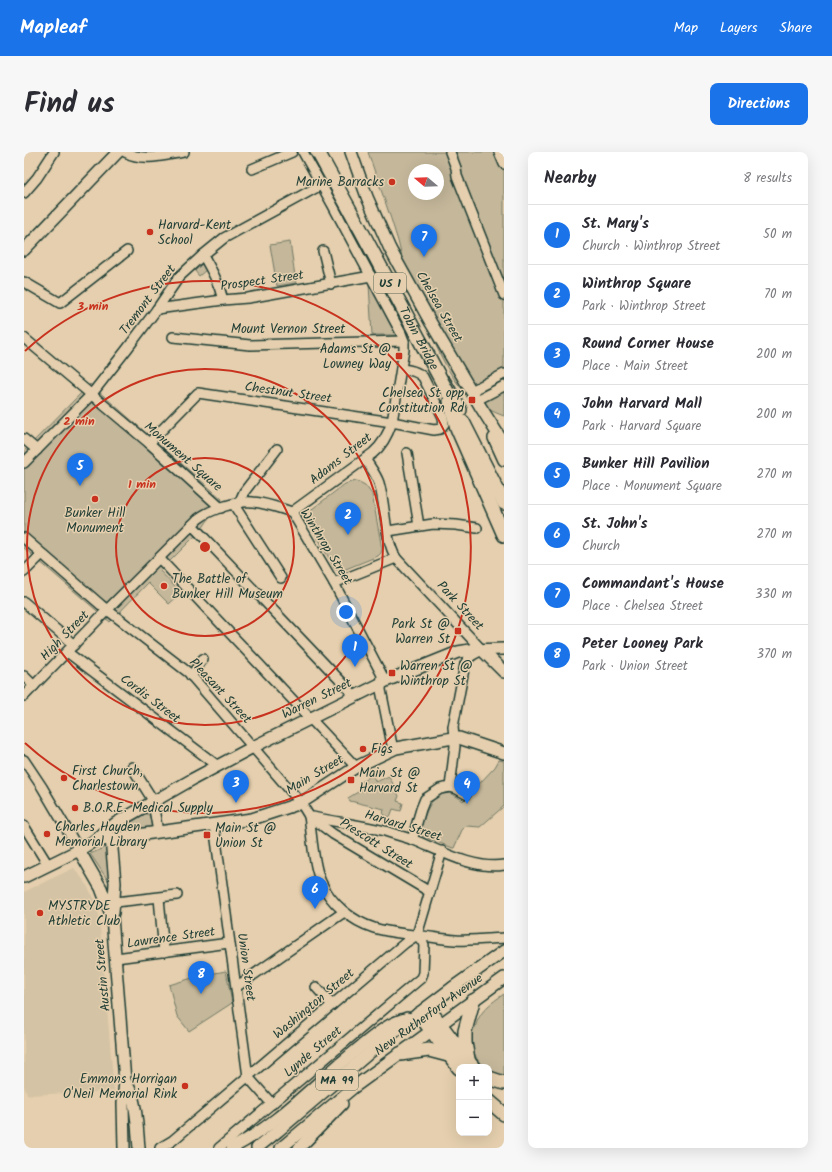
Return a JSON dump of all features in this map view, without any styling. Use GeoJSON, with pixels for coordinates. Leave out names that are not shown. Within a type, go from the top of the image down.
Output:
{"type":"FeatureCollection","features":[{"type":"Feature","properties":{"kind":"highway","name":"Tobin Bridge"},"geometry":{"type":"LineString","coordinates":[[318,153],[448,393],[459,418]]}},
{"type":"Feature","properties":{"kind":"highway","name":"Tobin Bridge"},"geometry":{"type":"LineString","coordinates":[[318,153],[459,418]]}},
{"type":"Feature","properties":{"kind":"highway","name":"US 1"},"geometry":{"type":"LineString","coordinates":[[459,418],[504,502]]}},
{"type":"Feature","properties":{"kind":"highway"},"geometry":{"type":"LineString","coordinates":[[459,418],[504,535]]}},
{"type":"Feature","properties":{"kind":"highway"},"geometry":{"type":"LineString","coordinates":[[467,1064],[465,1031],[473,1001]]}},
{"type":"Feature","properties":{"kind":"highway"},"geometry":{"type":"LineString","coordinates":[[424,1011],[465,1064]]}},
{"type":"Feature","properties":{"kind":"highway"},"geometry":{"type":"LineString","coordinates":[[436,1028],[448,1055]]}},
{"type":"Feature","properties":{"kind":"highway"},"geometry":{"type":"LineString","coordinates":[[400,1054],[429,1050],[448,1055],[464,1064]]}},
{"type":"Feature","properties":{"kind":"highway"},"geometry":{"type":"LineString","coordinates":[[492,1079],[504,1083]]}},
{"type":"Feature","properties":{"kind":"highway"},"geometry":{"type":"LineString","coordinates":[[492,1104],[504,1114]]}},
{"type":"Feature","properties":{"kind":"main road"},"geometry":{"type":"LineString","coordinates":[[24,250],[118,152]]}},
{"type":"Feature","properties":{"kind":"main road","name":"Chelsea Street"},"geometry":{"type":"LineString","coordinates":[[351,152],[367,197],[390,249],[431,323],[504,444]]}},
{"type":"Feature","properties":{"kind":"main road","name":"Chelsea Street"},"geometry":{"type":"LineString","coordinates":[[476,399],[504,460]]}},
{"type":"Feature","properties":{"kind":"main road","name":"Warren Street"},"geometry":{"type":"LineString","coordinates":[[94,841],[116,823],[193,779],[253,747],[382,683],[458,652],[470,650],[504,649]]}},
{"type":"Feature","properties":{"kind":"main road","name":"Park Street"},"geometry":{"type":"LineString","coordinates":[[482,650],[504,672]]}},
{"type":"Feature","properties":{"kind":"main road","name":"Main Street"},"geometry":{"type":"LineString","coordinates":[[24,877],[94,841],[252,819],[301,803],[356,767],[398,747],[454,738],[465,739],[504,753]]}},
{"type":"Feature","properties":{"kind":"main road"},"geometry":{"type":"LineString","coordinates":[[111,838],[114,883],[111,903]]}},
{"type":"Feature","properties":{"kind":"main road","name":"Austin Street"},"geometry":{"type":"LineString","coordinates":[[79,850],[111,903],[125,1081],[122,1103],[124,1148]]}},
{"type":"Feature","properties":{"kind":"main road","name":"New Rutherford Avenue"},"geometry":{"type":"LineString","coordinates":[[257,1148],[384,1041],[452,988],[504,951]]}},
{"type":"Feature","properties":{"kind":"main road","name":"New Rutherford Avenue"},"geometry":{"type":"LineString","coordinates":[[281,1148],[370,1075],[504,978]]}},
{"type":"Feature","properties":{"kind":"main road","name":"New Rutherford Avenue"},"geometry":{"type":"LineString","coordinates":[[232,1148],[248,1139],[274,1120],[384,1029],[424,1011]]}},
{"type":"Feature","properties":{"kind":"main road","name":"New Rutherford Avenue"},"geometry":{"type":"LineString","coordinates":[[299,1148],[370,1075]]}},
{"type":"Feature","properties":{"kind":"main road","name":"Austin Street"},"geometry":{"type":"LineString","coordinates":[[125,1081],[131,1090],[134,1100],[139,1148]]}},
{"type":"Feature","properties":{"kind":"street"},"geometry":{"type":"LineString","coordinates":[[24,193],[46,166],[54,152]]}},
{"type":"Feature","properties":{"kind":"street"},"geometry":{"type":"LineString","coordinates":[[125,152],[138,158],[184,152]]}},
{"type":"Feature","properties":{"kind":"street"},"geometry":{"type":"LineString","coordinates":[[252,169],[292,152]]}},
{"type":"Feature","properties":{"kind":"street"},"geometry":{"type":"LineString","coordinates":[[303,152],[404,341]]}},
{"type":"Feature","properties":{"kind":"street"},"geometry":{"type":"LineString","coordinates":[[450,152],[456,168],[457,176],[503,289]]}},
{"type":"Feature","properties":{"kind":"street"},"geometry":{"type":"LineString","coordinates":[[499,152],[504,164]]}},
{"type":"Feature","properties":{"kind":"street","name":"Tremont Street"},"geometry":{"type":"LineString","coordinates":[[91,395],[157,309],[179,277],[203,255],[224,238],[321,185]]}},
{"type":"Feature","properties":{"kind":"street"},"geometry":{"type":"LineString","coordinates":[[24,282],[60,303],[128,251]]}},
{"type":"Feature","properties":{"kind":"street"},"geometry":{"type":"LineString","coordinates":[[323,251],[331,284]]}},
{"type":"Feature","properties":{"kind":"street"},"geometry":{"type":"LineString","coordinates":[[203,255],[211,268],[221,291],[223,300]]}},
{"type":"Feature","properties":{"kind":"street","name":"Prospect Street"},"geometry":{"type":"LineString","coordinates":[[157,309],[248,298],[370,276]]}},
{"type":"Feature","properties":{"kind":"street","name":"Mount Vernon Street"},"geometry":{"type":"LineString","coordinates":[[173,337],[250,345],[404,341]]}},
{"type":"Feature","properties":{"kind":"street","name":"Monument Square"},"geometry":{"type":"LineString","coordinates":[[24,338],[149,444],[221,508],[208,513],[192,525],[108,610]]}},
{"type":"Feature","properties":{"kind":"street","name":"Adams Street"},"geometry":{"type":"LineString","coordinates":[[292,512],[365,459],[382,444],[392,422],[404,341]]}},
{"type":"Feature","properties":{"kind":"street","name":"Chestnut Street"},"geometry":{"type":"LineString","coordinates":[[149,444],[198,393],[392,422],[434,430],[438,429],[444,422],[443,417],[423,377],[419,373],[401,369]]}},
{"type":"Feature","properties":{"kind":"street"},"geometry":{"type":"LineString","coordinates":[[476,399],[504,374]]}},
{"type":"Feature","properties":{"kind":"street"},"geometry":{"type":"LineString","coordinates":[[476,399],[504,386]]}},
{"type":"Feature","properties":{"kind":"street"},"geometry":{"type":"LineString","coordinates":[[24,463],[91,395]]}},
{"type":"Feature","properties":{"kind":"street"},"geometry":{"type":"LineString","coordinates":[[24,438],[37,450]]}},
{"type":"Feature","properties":{"kind":"street"},"geometry":{"type":"LineString","coordinates":[[277,449],[244,492],[237,504],[281,578]]}},
{"type":"Feature","properties":{"kind":"street"},"geometry":{"type":"LineString","coordinates":[[406,453],[419,526]]}},
{"type":"Feature","properties":{"kind":"street"},"geometry":{"type":"LineString","coordinates":[[334,583],[396,558],[391,547],[379,483],[374,471],[365,459]]}},
{"type":"Feature","properties":{"kind":"street","name":"Winthrop Street"},"geometry":{"type":"LineString","coordinates":[[221,508],[248,502],[256,502],[292,512],[334,583],[382,675],[381,690],[393,750]]}},
{"type":"Feature","properties":{"kind":"street"},"geometry":{"type":"LineString","coordinates":[[388,531],[444,524],[478,528]]}},
{"type":"Feature","properties":{"kind":"street"},"geometry":{"type":"LineString","coordinates":[[192,525],[355,696]]}},
{"type":"Feature","properties":{"kind":"street"},"geometry":{"type":"LineString","coordinates":[[24,538],[108,610]]}},
{"type":"Feature","properties":{"kind":"street"},"geometry":{"type":"LineString","coordinates":[[24,572],[42,554]]}},
{"type":"Feature","properties":{"kind":"street"},"geometry":{"type":"LineString","coordinates":[[159,558],[356,767]]}},
{"type":"Feature","properties":{"kind":"street","name":"Park Street"},"geometry":{"type":"LineString","coordinates":[[396,558],[482,650]]}},
{"type":"Feature","properties":{"kind":"street"},"geometry":{"type":"LineString","coordinates":[[24,602],[74,645]]}},
{"type":"Feature","properties":{"kind":"street","name":"High Street"},"geometry":{"type":"LineString","coordinates":[[24,696],[108,610]]}},
{"type":"Feature","properties":{"kind":"street","name":"Pleasant Street"},"geometry":{"type":"LineString","coordinates":[[108,610],[191,676],[301,803]]}},
{"type":"Feature","properties":{"kind":"street"},"geometry":{"type":"LineString","coordinates":[[450,787],[455,746],[452,727],[466,662],[471,655],[482,650]]}},
{"type":"Feature","properties":{"kind":"street","name":"Cordis Street"},"geometry":{"type":"LineString","coordinates":[[67,652],[218,766]]}},
{"type":"Feature","properties":{"kind":"street"},"geometry":{"type":"LineString","coordinates":[[191,676],[203,659]]}},
{"type":"Feature","properties":{"kind":"street"},"geometry":{"type":"LineString","coordinates":[[24,676],[34,686]]}},
{"type":"Feature","properties":{"kind":"street"},"geometry":{"type":"LineString","coordinates":[[24,760],[42,787],[79,850]]}},
{"type":"Feature","properties":{"kind":"street"},"geometry":{"type":"LineString","coordinates":[[132,767],[153,802],[158,832]]}},
{"type":"Feature","properties":{"kind":"street"},"geometry":{"type":"LineString","coordinates":[[412,840],[425,799],[440,789],[450,787],[466,794]]}},
{"type":"Feature","properties":{"kind":"street"},"geometry":{"type":"LineString","coordinates":[[301,803],[309,816],[318,876],[336,905],[359,922],[373,928],[455,940],[504,938]]}},
{"type":"Feature","properties":{"kind":"street","name":"Harvard Street"},"geometry":{"type":"LineString","coordinates":[[309,816],[383,831],[412,840],[467,862],[496,866],[504,865]]}},
{"type":"Feature","properties":{"kind":"street","name":"Prescott Street"},"geometry":{"type":"LineString","coordinates":[[309,816],[333,834],[430,892]]}},
{"type":"Feature","properties":{"kind":"street","name":"Union Street"},"geometry":{"type":"LineString","coordinates":[[214,825],[248,1077]]}},
{"type":"Feature","properties":{"kind":"street"},"geometry":{"type":"LineString","coordinates":[[24,826],[48,865]]}},
{"type":"Feature","properties":{"kind":"street"},"geometry":{"type":"LineString","coordinates":[[417,935],[442,852]]}},
{"type":"Feature","properties":{"kind":"street"},"geometry":{"type":"LineString","coordinates":[[111,903],[177,895]]}},
{"type":"Feature","properties":{"kind":"street"},"geometry":{"type":"LineString","coordinates":[[160,898],[164,952]]}},
{"type":"Feature","properties":{"kind":"street"},"geometry":{"type":"LineString","coordinates":[[236,987],[344,912]]}},
{"type":"Feature","properties":{"kind":"street","name":"Lynde Street"},"geometry":{"type":"LineString","coordinates":[[219,1148],[420,980],[423,973],[424,945],[417,935]]}},
{"type":"Feature","properties":{"kind":"street","name":"Washington Street"},"geometry":{"type":"LineString","coordinates":[[160,1148],[170,1142],[405,943],[417,935]]}},
{"type":"Feature","properties":{"kind":"street","name":"Lawrence Street"},"geometry":{"type":"LineString","coordinates":[[116,958],[229,943]]}},
{"type":"Feature","properties":{"kind":"street"},"geometry":{"type":"LineString","coordinates":[[316,987],[332,1005]]}},
{"type":"Feature","properties":{"kind":"street"},"geometry":{"type":"LineString","coordinates":[[248,1077],[272,1104]]}},
{"type":"Feature","properties":{"kind":"shaded area"},"geometry":{"type":"Polygon","coordinates":[[[368,152],[504,152],[504,416],[476,401],[465,392],[449,371],[411,292],[398,241],[368,152]]]}},
{"type":"Feature","properties":{"kind":"shaded area"},"geometry":{"type":"Polygon","coordinates":[[[290,242],[296,283],[277,286],[270,245],[290,242]]]}},
{"type":"Feature","properties":{"kind":"shaded area"},"geometry":{"type":"Polygon","coordinates":[[[202,263],[206,270],[199,276],[195,271],[202,263]]]}},
{"type":"Feature","properties":{"kind":"shaded area"},"geometry":{"type":"Polygon","coordinates":[[[369,284],[396,335],[372,335],[369,284]]]}},
{"type":"Feature","properties":{"kind":"shaded area"},"geometry":{"type":"Polygon","coordinates":[[[90,384],[222,499],[202,529],[160,571],[181,593],[169,604],[148,583],[110,622],[24,548],[24,451],[90,384]]]}},
{"type":"Feature","properties":{"kind":"shaded area"},"geometry":{"type":"Polygon","coordinates":[[[357,481],[365,485],[372,494],[382,549],[378,556],[341,571],[335,569],[308,520],[312,509],[345,484],[357,481]]]}},
{"type":"Feature","properties":{"kind":"shaded area"},"geometry":{"type":"Polygon","coordinates":[[[499,760],[504,761],[504,806],[480,827],[466,826],[462,830],[454,848],[418,835],[428,808],[438,795],[445,793],[453,795],[463,801],[495,767],[499,760]]]}},
{"type":"Feature","properties":{"kind":"shaded area"},"geometry":{"type":"Polygon","coordinates":[[[372,775],[376,782],[389,776],[399,796],[397,801],[403,803],[401,811],[393,809],[390,817],[383,815],[384,809],[350,801],[348,798],[363,789],[360,783],[372,775]]]}},
{"type":"Feature","properties":{"kind":"shaded area"},"geometry":{"type":"Polygon","coordinates":[[[145,814],[150,817],[152,824],[151,828],[117,831],[145,814]]]}},
{"type":"Feature","properties":{"kind":"shaded area"},"geometry":{"type":"Polygon","coordinates":[[[106,847],[108,849],[110,882],[90,854],[106,847]]]}},
{"type":"Feature","properties":{"kind":"shaded area"},"geometry":{"type":"Polygon","coordinates":[[[74,868],[85,882],[92,895],[97,906],[99,916],[114,1091],[27,1095],[24,1085],[24,892],[74,868]]]}},
{"type":"Feature","properties":{"kind":"shaded area"},"geometry":{"type":"Polygon","coordinates":[[[226,971],[232,1003],[189,1031],[177,1016],[169,985],[199,976],[226,971]]]}},
{"type":"Feature","properties":{"kind":"shaded area"},"geometry":{"type":"Polygon","coordinates":[[[504,994],[504,1076],[492,1071],[492,1064],[480,1063],[473,1049],[471,1039],[471,1027],[475,1028],[479,1017],[490,1004],[504,994]]]}},
{"type":"Feature","properties":{"kind":"place","name":"Marine Barracks"},"geometry":{"type":"Point","coordinates":[392,182]}},
{"type":"Feature","properties":{"kind":"place","name":"Harvard-Kent School"},"geometry":{"type":"Point","coordinates":[150,232]}},
{"type":"Feature","properties":{"kind":"place","name":"Commandant's House"},"geometry":{"type":"Point","coordinates":[424,257]}},
{"type":"Feature","properties":{"kind":"place","name":"Adams St @ Lowney Way"},"geometry":{"type":"Point","coordinates":[399,356]}},
{"type":"Feature","properties":{"kind":"place","name":"Chelsea St opp Constitution Rd"},"geometry":{"type":"Point","coordinates":[472,400]}},
{"type":"Feature","properties":{"kind":"place","name":"Bunker Hill Pavilion"},"geometry":{"type":"Point","coordinates":[80,486]}},
{"type":"Feature","properties":{"kind":"place","name":"Bunker Hill Monument"},"geometry":{"type":"Point","coordinates":[95,499]}},
{"type":"Feature","properties":{"kind":"place","name":"Winthrop Square"},"geometry":{"type":"Point","coordinates":[348,535]}},
{"type":"Feature","properties":{"kind":"place","name":"The Battle of Bunker Hill Museum"},"geometry":{"type":"Point","coordinates":[164,586]}},
{"type":"Feature","properties":{"kind":"place","name":"Park St @ Warren St"},"geometry":{"type":"Point","coordinates":[458,631]}},
{"type":"Feature","properties":{"kind":"place","name":"St. Mary's"},"geometry":{"type":"Point","coordinates":[355,667]}},
{"type":"Feature","properties":{"kind":"place","name":"Warren St @ Winthrop St"},"geometry":{"type":"Point","coordinates":[392,673]}},
{"type":"Feature","properties":{"kind":"place","name":"Figs"},"geometry":{"type":"Point","coordinates":[363,749]}},
{"type":"Feature","properties":{"kind":"place","name":"First Church, Charlestown"},"geometry":{"type":"Point","coordinates":[64,778]}},
{"type":"Feature","properties":{"kind":"place","name":"Main St @ Harvard St"},"geometry":{"type":"Point","coordinates":[351,780]}},
{"type":"Feature","properties":{"kind":"place","name":"Round Corner House"},"geometry":{"type":"Point","coordinates":[236,803]}},
{"type":"Feature","properties":{"kind":"place","name":"John Harvard Mall"},"geometry":{"type":"Point","coordinates":[467,804]}},
{"type":"Feature","properties":{"kind":"place","name":"B.O.R.E. Medical Supply"},"geometry":{"type":"Point","coordinates":[75,808]}},
{"type":"Feature","properties":{"kind":"place","name":"Charles Hayden Memorial Library"},"geometry":{"type":"Point","coordinates":[47,834]}},
{"type":"Feature","properties":{"kind":"place","name":"Main St @ Union St"},"geometry":{"type":"Point","coordinates":[207,835]}},
{"type":"Feature","properties":{"kind":"place","name":"St. John's"},"geometry":{"type":"Point","coordinates":[315,909]}},
{"type":"Feature","properties":{"kind":"place","name":"MYSTRYDE Athletic Club"},"geometry":{"type":"Point","coordinates":[40,913]}},
{"type":"Feature","properties":{"kind":"place","name":"Peter Looney Park"},"geometry":{"type":"Point","coordinates":[201,994]}},
{"type":"Feature","properties":{"kind":"place","name":"Emmons Horrigan O'Neil Memorial Rink"},"geometry":{"type":"Point","coordinates":[185,1086]}}]}
